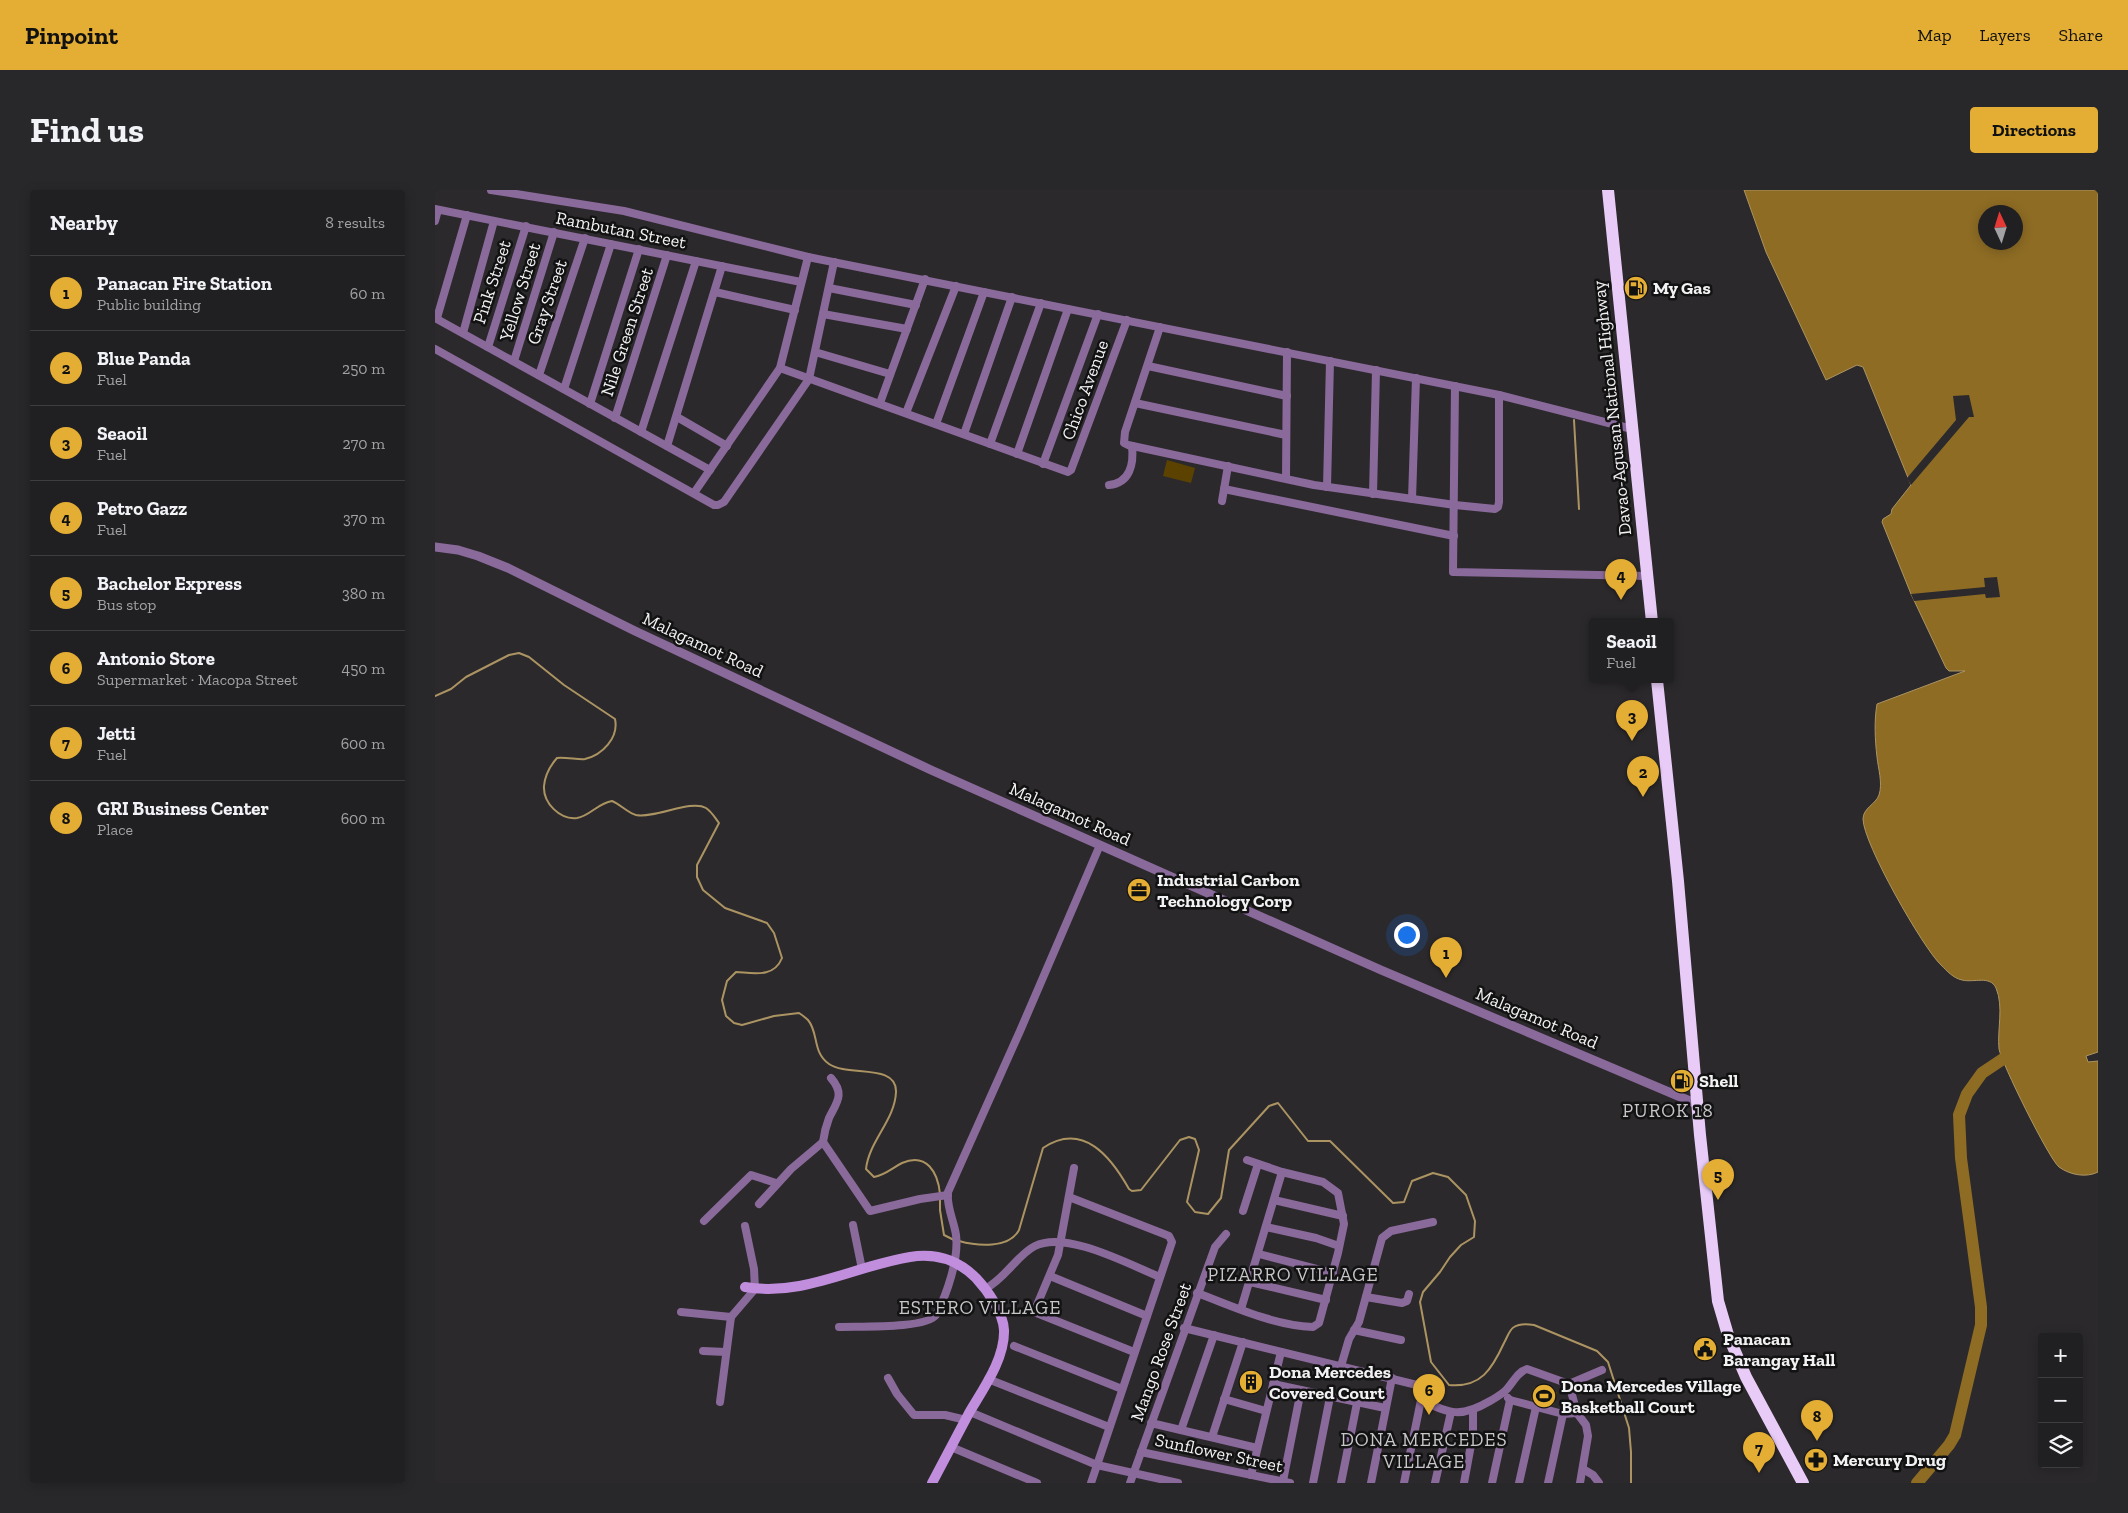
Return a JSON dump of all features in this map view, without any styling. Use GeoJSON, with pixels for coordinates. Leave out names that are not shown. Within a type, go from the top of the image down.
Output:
{"type":"FeatureCollection","features":[{"type":"Feature","properties":{"kind":"highway","name":"Davao-Agusan National Highway"},"geometry":{"type":"LineString","coordinates":[[1608,190],[1652,618]]}},
{"type":"Feature","properties":{"kind":"highway"},"geometry":{"type":"LineString","coordinates":[[1657,683],[1678,880],[1697,1104],[1715,1284],[1722,1317],[1746,1377],[1803,1483]]}},
{"type":"Feature","properties":{"kind":"main road"},"geometry":{"type":"LineString","coordinates":[[750,1288],[776,1290],[799,1288],[899,1259],[920,1256],[938,1256],[955,1262],[970,1272],[985,1289],[997,1309],[1004,1329],[1003,1342],[988,1380],[932,1483]]}},
{"type":"Feature","properties":{"kind":"street"},"geometry":{"type":"LineString","coordinates":[[491,190],[624,211],[808,257],[1499,395],[1632,429]]}},
{"type":"Feature","properties":{"kind":"street"},"geometry":{"type":"LineString","coordinates":[[435,221],[437,210]]}},
{"type":"Feature","properties":{"kind":"street","name":"Rambutan Street"},"geometry":{"type":"LineString","coordinates":[[437,210],[526,226],[801,282]]}},
{"type":"Feature","properties":{"kind":"street"},"geometry":{"type":"LineString","coordinates":[[467,215],[436,318],[710,470]]}},
{"type":"Feature","properties":{"kind":"street"},"geometry":{"type":"LineString","coordinates":[[463,333],[494,221]]}},
{"type":"Feature","properties":{"kind":"street","name":"Pink Street"},"geometry":{"type":"LineString","coordinates":[[488,347],[526,226]]}},
{"type":"Feature","properties":{"kind":"street","name":"Yellow Street"},"geometry":{"type":"LineString","coordinates":[[514,361],[554,232]]}},
{"type":"Feature","properties":{"kind":"street","name":"Gray Street"},"geometry":{"type":"LineString","coordinates":[[539,375],[585,238]]}},
{"type":"Feature","properties":{"kind":"street"},"geometry":{"type":"LineString","coordinates":[[564,389],[611,244]]}},
{"type":"Feature","properties":{"kind":"street"},"geometry":{"type":"LineString","coordinates":[[591,404],[639,249]]}},
{"type":"Feature","properties":{"kind":"street","name":"Nile Green Street"},"geometry":{"type":"LineString","coordinates":[[615,418],[667,255]]}},
{"type":"Feature","properties":{"kind":"street"},"geometry":{"type":"LineString","coordinates":[[694,493],[780,368],[808,257]]}},
{"type":"Feature","properties":{"kind":"street"},"geometry":{"type":"LineString","coordinates":[[641,432],[696,261]]}},
{"type":"Feature","properties":{"kind":"street"},"geometry":{"type":"LineString","coordinates":[[435,349],[714,505],[722,504],[809,379],[834,262]]}},
{"type":"Feature","properties":{"kind":"street"},"geometry":{"type":"LineString","coordinates":[[667,446],[722,266]]}},
{"type":"Feature","properties":{"kind":"street"},"geometry":{"type":"LineString","coordinates":[[880,403],[925,279]]}},
{"type":"Feature","properties":{"kind":"street"},"geometry":{"type":"LineString","coordinates":[[906,412],[956,286]]}},
{"type":"Feature","properties":{"kind":"street"},"geometry":{"type":"LineString","coordinates":[[829,288],[916,305]]}},
{"type":"Feature","properties":{"kind":"street"},"geometry":{"type":"LineString","coordinates":[[715,292],[795,310]]}},
{"type":"Feature","properties":{"kind":"street"},"geometry":{"type":"LineString","coordinates":[[936,424],[984,292]]}},
{"type":"Feature","properties":{"kind":"street"},"geometry":{"type":"LineString","coordinates":[[964,434],[1012,297]]}},
{"type":"Feature","properties":{"kind":"street"},"geometry":{"type":"LineString","coordinates":[[989,444],[1041,303]]}},
{"type":"Feature","properties":{"kind":"street"},"geometry":{"type":"LineString","coordinates":[[1017,454],[1068,308]]}},
{"type":"Feature","properties":{"kind":"street"},"geometry":{"type":"LineString","coordinates":[[823,314],[907,329]]}},
{"type":"Feature","properties":{"kind":"street"},"geometry":{"type":"LineString","coordinates":[[780,368],[906,412],[1043,464],[1098,314]]}},
{"type":"Feature","properties":{"kind":"street","name":"Chico Avenue"},"geometry":{"type":"LineString","coordinates":[[1043,464],[1065,472],[1071,470],[1127,320]]}},
{"type":"Feature","properties":{"kind":"street"},"geometry":{"type":"LineString","coordinates":[[1160,327],[1124,438],[1126,444],[1327,487],[1412,500],[1489,509],[1498,507],[1499,395]]}},
{"type":"Feature","properties":{"kind":"street"},"geometry":{"type":"LineString","coordinates":[[815,352],[890,374]]}},
{"type":"Feature","properties":{"kind":"street"},"geometry":{"type":"LineString","coordinates":[[1286,478],[1287,352]]}},
{"type":"Feature","properties":{"kind":"street"},"geometry":{"type":"LineString","coordinates":[[1327,487],[1330,361]]}},
{"type":"Feature","properties":{"kind":"street"},"geometry":{"type":"LineString","coordinates":[[1148,366],[1287,396]]}},
{"type":"Feature","properties":{"kind":"street"},"geometry":{"type":"LineString","coordinates":[[1373,494],[1376,370]]}},
{"type":"Feature","properties":{"kind":"street"},"geometry":{"type":"LineString","coordinates":[[1412,500],[1416,378]]}},
{"type":"Feature","properties":{"kind":"street"},"geometry":{"type":"LineString","coordinates":[[1455,386],[1453,572],[1647,576]]}},
{"type":"Feature","properties":{"kind":"street"},"geometry":{"type":"LineString","coordinates":[[1135,403],[1286,435]]}},
{"type":"Feature","properties":{"kind":"street"},"geometry":{"type":"LineString","coordinates":[[677,417],[727,446]]}},
{"type":"Feature","properties":{"kind":"street"},"geometry":{"type":"LineString","coordinates":[[1109,485],[1125,480],[1133,464],[1132,446]]}},
{"type":"Feature","properties":{"kind":"street"},"geometry":{"type":"LineString","coordinates":[[1221,501],[1228,466]]}},
{"type":"Feature","properties":{"kind":"street"},"geometry":{"type":"LineString","coordinates":[[1224,489],[1454,536]]}},
{"type":"Feature","properties":{"kind":"street","name":"Malagamot Road"},"geometry":{"type":"LineString","coordinates":[[435,548],[458,550],[508,568],[816,717],[1381,970],[1697,1104]]}},
{"type":"Feature","properties":{"kind":"street"},"geometry":{"type":"LineString","coordinates":[[839,1327],[930,1322],[939,1310],[955,1262],[956,1235],[946,1195],[1100,845]]}},
{"type":"Feature","properties":{"kind":"street"},"geometry":{"type":"LineString","coordinates":[[759,1204],[776,1183],[823,1142],[828,1120],[839,1098],[839,1088],[831,1078]]}},
{"type":"Feature","properties":{"kind":"street"},"geometry":{"type":"LineString","coordinates":[[823,1142],[870,1211],[946,1195]]}},
{"type":"Feature","properties":{"kind":"street"},"geometry":{"type":"LineString","coordinates":[[1197,1293],[1254,1315],[1280,1322],[1313,1327],[1319,1323],[1333,1273],[1343,1224],[1339,1198],[1335,1190],[1330,1186],[1308,1177],[1282,1172],[1247,1160]]}},
{"type":"Feature","properties":{"kind":"street"},"geometry":{"type":"LineString","coordinates":[[1243,1211],[1258,1164]]}},
{"type":"Feature","properties":{"kind":"street"},"geometry":{"type":"LineString","coordinates":[[1074,1168],[1061,1242],[1051,1276],[1034,1312],[1134,1352]]}},
{"type":"Feature","properties":{"kind":"street"},"geometry":{"type":"LineString","coordinates":[[1241,1309],[1282,1172]]}},
{"type":"Feature","properties":{"kind":"street"},"geometry":{"type":"LineString","coordinates":[[705,1221],[751,1174],[776,1183]]}},
{"type":"Feature","properties":{"kind":"street"},"geometry":{"type":"LineString","coordinates":[[1069,1197],[1169,1236],[1172,1245],[1091,1483]]}},
{"type":"Feature","properties":{"kind":"street"},"geometry":{"type":"LineString","coordinates":[[1274,1200],[1343,1216]]}},
{"type":"Feature","properties":{"kind":"street"},"geometry":{"type":"LineString","coordinates":[[1341,1366],[1367,1296],[1380,1244],[1386,1234],[1391,1231],[1433,1222]]}},
{"type":"Feature","properties":{"kind":"street"},"geometry":{"type":"LineString","coordinates":[[853,1225],[862,1269]]}},
{"type":"Feature","properties":{"kind":"street"},"geometry":{"type":"LineString","coordinates":[[720,1402],[731,1317],[750,1288],[753,1264],[745,1226]]}},
{"type":"Feature","properties":{"kind":"street"},"geometry":{"type":"LineString","coordinates":[[1266,1227],[1316,1238],[1339,1246]]}},
{"type":"Feature","properties":{"kind":"street","name":"Mango Rose Street"},"geometry":{"type":"LineString","coordinates":[[1130,1483],[1197,1293],[1215,1247],[1226,1234]]}},
{"type":"Feature","properties":{"kind":"street"},"geometry":{"type":"LineString","coordinates":[[985,1289],[999,1280],[1036,1245],[1061,1242],[1078,1244],[1160,1277]]}},
{"type":"Feature","properties":{"kind":"street"},"geometry":{"type":"LineString","coordinates":[[1259,1254],[1333,1273]]}},
{"type":"Feature","properties":{"kind":"street"},"geometry":{"type":"LineString","coordinates":[[1051,1276],[1147,1316]]}},
{"type":"Feature","properties":{"kind":"street"},"geometry":{"type":"LineString","coordinates":[[1250,1282],[1325,1300]]}},
{"type":"Feature","properties":{"kind":"street"},"geometry":{"type":"LineString","coordinates":[[1367,1296],[1402,1303],[1407,1301],[1409,1294]]}},
{"type":"Feature","properties":{"kind":"street"},"geometry":{"type":"LineString","coordinates":[[681,1312],[731,1317]]}},
{"type":"Feature","properties":{"kind":"street"},"geometry":{"type":"LineString","coordinates":[[1184,1328],[1417,1385],[1420,1389],[1421,1400],[1404,1483]]}},
{"type":"Feature","properties":{"kind":"street"},"geometry":{"type":"LineString","coordinates":[[1355,1330],[1401,1340]]}},
{"type":"Feature","properties":{"kind":"street"},"geometry":{"type":"LineString","coordinates":[[1181,1430],[1214,1335]]}},
{"type":"Feature","properties":{"kind":"street"},"geometry":{"type":"LineString","coordinates":[[1213,1437],[1243,1342]]}},
{"type":"Feature","properties":{"kind":"street"},"geometry":{"type":"LineString","coordinates":[[1014,1346],[1123,1389]]}},
{"type":"Feature","properties":{"kind":"street"},"geometry":{"type":"LineString","coordinates":[[703,1351],[726,1352]]}},
{"type":"Feature","properties":{"kind":"street"},"geometry":{"type":"LineString","coordinates":[[1251,1475],[1281,1352]]}},
{"type":"Feature","properties":{"kind":"street"},"geometry":{"type":"LineString","coordinates":[[1421,1400],[1451,1412],[1473,1411],[1505,1392],[1520,1373],[1527,1369],[1569,1384],[1602,1370]]}},
{"type":"Feature","properties":{"kind":"street"},"geometry":{"type":"LineString","coordinates":[[887,1378],[914,1415],[968,1416],[1097,1465],[1178,1483]]}},
{"type":"Feature","properties":{"kind":"street"},"geometry":{"type":"LineString","coordinates":[[1371,1483],[1392,1378]]}},
{"type":"Feature","properties":{"kind":"street"},"geometry":{"type":"LineString","coordinates":[[988,1380],[1109,1427]]}},
{"type":"Feature","properties":{"kind":"street"},"geometry":{"type":"LineString","coordinates":[[1273,1384],[1385,1408]]}},
{"type":"Feature","properties":{"kind":"street"},"geometry":{"type":"LineString","coordinates":[[1569,1384],[1577,1413],[1585,1425],[1588,1436],[1580,1483]]}},
{"type":"Feature","properties":{"kind":"street"},"geometry":{"type":"LineString","coordinates":[[1287,1482],[1301,1390]]}},
{"type":"Feature","properties":{"kind":"street"},"geometry":{"type":"LineString","coordinates":[[1505,1392],[1510,1400],[1563,1414],[1577,1413]]}},
{"type":"Feature","properties":{"kind":"street"},"geometry":{"type":"LineString","coordinates":[[1313,1483],[1330,1397]]}},
{"type":"Feature","properties":{"kind":"street"},"geometry":{"type":"LineString","coordinates":[[1224,1399],[1266,1411]]}},
{"type":"Feature","properties":{"kind":"street"},"geometry":{"type":"LineString","coordinates":[[1493,1483],[1510,1400]]}},
{"type":"Feature","properties":{"kind":"street"},"geometry":{"type":"LineString","coordinates":[[1341,1483],[1357,1403]]}},
{"type":"Feature","properties":{"kind":"street"},"geometry":{"type":"LineString","coordinates":[[1519,1483],[1535,1407]]}},
{"type":"Feature","properties":{"kind":"street"},"geometry":{"type":"LineString","coordinates":[[1464,1483],[1473,1434],[1473,1411]]}},
{"type":"Feature","properties":{"kind":"street"},"geometry":{"type":"LineString","coordinates":[[1435,1483],[1451,1412]]}},
{"type":"Feature","properties":{"kind":"street"},"geometry":{"type":"LineString","coordinates":[[1549,1483],[1563,1414]]}},
{"type":"Feature","properties":{"kind":"street"},"geometry":{"type":"LineString","coordinates":[[1151,1423],[1257,1448]]}},
{"type":"Feature","properties":{"kind":"street"},"geometry":{"type":"LineString","coordinates":[[951,1447],[1037,1483]]}},
{"type":"Feature","properties":{"kind":"street","name":"Sunflower Street"},"geometry":{"type":"LineString","coordinates":[[1141,1452],[1287,1482]]}},
{"type":"Feature","properties":{"kind":"street"},"geometry":{"type":"LineString","coordinates":[[1583,1469],[1593,1475],[1599,1483]]}},
{"type":"Feature","properties":{"kind":"shaded area"},"geometry":{"type":"Polygon","coordinates":[[[1744,190],[2098,190],[2098,1052],[2086,1056],[2088,1062],[2098,1061],[2098,1172],[2093,1174],[2078,1175],[2068,1172],[2059,1167],[2054,1160],[2026,1110],[1999,1049],[2000,1003],[1996,988],[1993,984],[1986,981],[1967,981],[1956,978],[1932,955],[1895,895],[1866,831],[1863,819],[1865,812],[1877,798],[1880,790],[1875,737],[1877,704],[1965,671],[1949,671],[1946,668],[1911,594],[1882,522],[1883,519],[1891,514],[1892,509],[1911,485],[1863,367],[1857,365],[1826,380],[1766,252],[1744,190]]]}},
{"type":"Feature","properties":{"kind":"shaded area"},"geometry":{"type":"Polygon","coordinates":[[[1167,460],[1195,468],[1191,483],[1163,476],[1167,460]]]}},
{"type":"Feature","properties":{"kind":"shaded area","name":"Dona Mercedes Village Basketball Court"},"geometry":{"type":"Polygon","coordinates":[[[1534,1387],[1557,1392],[1554,1405],[1531,1400],[1534,1387]]]}},
{"type":"Feature","properties":{"kind":"pier"},"geometry":{"type":"Polygon","coordinates":[[[1969,395],[1974,417],[1969,417],[1911,485],[1907,478],[1956,420],[1953,396],[1969,395]]]}},
{"type":"Feature","properties":{"kind":"pier"},"geometry":{"type":"Polygon","coordinates":[[[1997,577],[2000,597],[1986,598],[1985,594],[1914,601],[1911,594],[1985,587],[1984,578],[1997,577]]]}},
{"type":"Feature","properties":{"kind":"waterway"},"geometry":{"type":"LineString","coordinates":[[1574,420],[1579,509]]}},
{"type":"Feature","properties":{"kind":"waterway"},"geometry":{"type":"LineString","coordinates":[[435,696],[451,689],[466,677],[509,655],[519,653],[529,657],[564,685],[615,719],[616,726],[612,739],[603,750],[585,759],[557,758],[552,764],[547,774],[544,792],[554,809],[571,818],[582,817],[602,804],[612,801],[636,815],[653,814],[691,806],[699,806],[710,811],[719,823],[697,865],[697,877],[703,890],[725,908],[767,923],[774,933],[782,958],[774,969],[763,973],[736,972],[727,981],[722,1000],[726,1016],[734,1023],[742,1025],[774,1016],[799,1013],[811,1025],[820,1054],[829,1064],[837,1068],[870,1072],[889,1077],[894,1083],[896,1092],[895,1102],[872,1149],[866,1169],[874,1177],[911,1160],[924,1162],[934,1172],[940,1194]]}},
{"type":"Feature","properties":{"kind":"waterway"},"geometry":{"type":"LineString","coordinates":[[1917,1483],[1949,1445],[1955,1435],[1981,1325],[1981,1307],[1961,1158],[1959,1115],[1967,1094],[1982,1073],[2003,1059]]}},
{"type":"Feature","properties":{"kind":"waterway"},"geometry":{"type":"LineString","coordinates":[[959,1241],[983,1245],[1000,1243],[1014,1236],[1019,1230],[1043,1148],[1057,1141],[1071,1139],[1083,1141],[1094,1146],[1114,1165],[1132,1191],[1141,1190],[1180,1140],[1189,1137],[1195,1139],[1199,1150],[1187,1202],[1195,1212],[1208,1214],[1221,1198],[1229,1150],[1269,1106],[1278,1103],[1308,1141],[1330,1141],[1393,1203],[1404,1202],[1412,1181],[1433,1173],[1448,1177],[1466,1195],[1475,1221],[1474,1237],[1461,1245],[1450,1257],[1423,1292],[1420,1302],[1431,1362],[1449,1385],[1460,1385],[1477,1380],[1490,1369],[1512,1328],[1524,1324],[1534,1325],[1597,1351],[1608,1362],[1629,1428],[1631,1483]]}},
{"type":"Feature","properties":{"kind":"waterway"},"geometry":{"type":"LineString","coordinates":[[940,1199],[944,1235],[954,1240]]}},
{"type":"Feature","properties":{"kind":"place","name":"My Gas"},"geometry":{"type":"Point","coordinates":[1636,288]}},
{"type":"Feature","properties":{"kind":"place","name":"Petro Gazz"},"geometry":{"type":"Point","coordinates":[1621,600]}},
{"type":"Feature","properties":{"kind":"place","name":"Seaoil"},"geometry":{"type":"Point","coordinates":[1632,741]}},
{"type":"Feature","properties":{"kind":"place","name":"Blue Panda"},"geometry":{"type":"Point","coordinates":[1643,797]}},
{"type":"Feature","properties":{"kind":"place","name":"Industrial Carbon Technology Corp"},"geometry":{"type":"Point","coordinates":[1139,890]}},
{"type":"Feature","properties":{"kind":"place","name":"Panacan Fire Station"},"geometry":{"type":"Point","coordinates":[1446,978]}},
{"type":"Feature","properties":{"kind":"place","name":"Shell"},"geometry":{"type":"Point","coordinates":[1682,1081]}},
{"type":"Feature","properties":{"kind":"place","name":"Bachelor Express"},"geometry":{"type":"Point","coordinates":[1718,1200]}},
{"type":"Feature","properties":{"kind":"place","name":"Panacan Barangay Hall"},"geometry":{"type":"Point","coordinates":[1705,1349]}},
{"type":"Feature","properties":{"kind":"place","name":"Dona Mercedes Covered Court"},"geometry":{"type":"Point","coordinates":[1251,1382]}},
{"type":"Feature","properties":{"kind":"place","name":"Dona Mercedes Village Basketball Court"},"geometry":{"type":"Point","coordinates":[1544,1396]}},
{"type":"Feature","properties":{"kind":"place","name":"Antonio Store"},"geometry":{"type":"Point","coordinates":[1429,1415]}},
{"type":"Feature","properties":{"kind":"place","name":"GRI Business Center"},"geometry":{"type":"Point","coordinates":[1817,1441]}},
{"type":"Feature","properties":{"kind":"place","name":"Mercury Drug"},"geometry":{"type":"Point","coordinates":[1816,1460]}},
{"type":"Feature","properties":{"kind":"place","name":"Jetti"},"geometry":{"type":"Point","coordinates":[1759,1473]}},
{"type":"Feature","properties":{"kind":"district","name":"PUROK 18"},"geometry":{"type":"Point","coordinates":[1668,1110]}},
{"type":"Feature","properties":{"kind":"district","name":"PIZARRO VILLAGE"},"geometry":{"type":"Point","coordinates":[1293,1274]}},
{"type":"Feature","properties":{"kind":"district","name":"ESTERO VILLAGE"},"geometry":{"type":"Point","coordinates":[980,1307]}},
{"type":"Feature","properties":{"kind":"district","name":"DONA MERCEDES VILLAGE"},"geometry":{"type":"Point","coordinates":[1424,1450]}}]}
